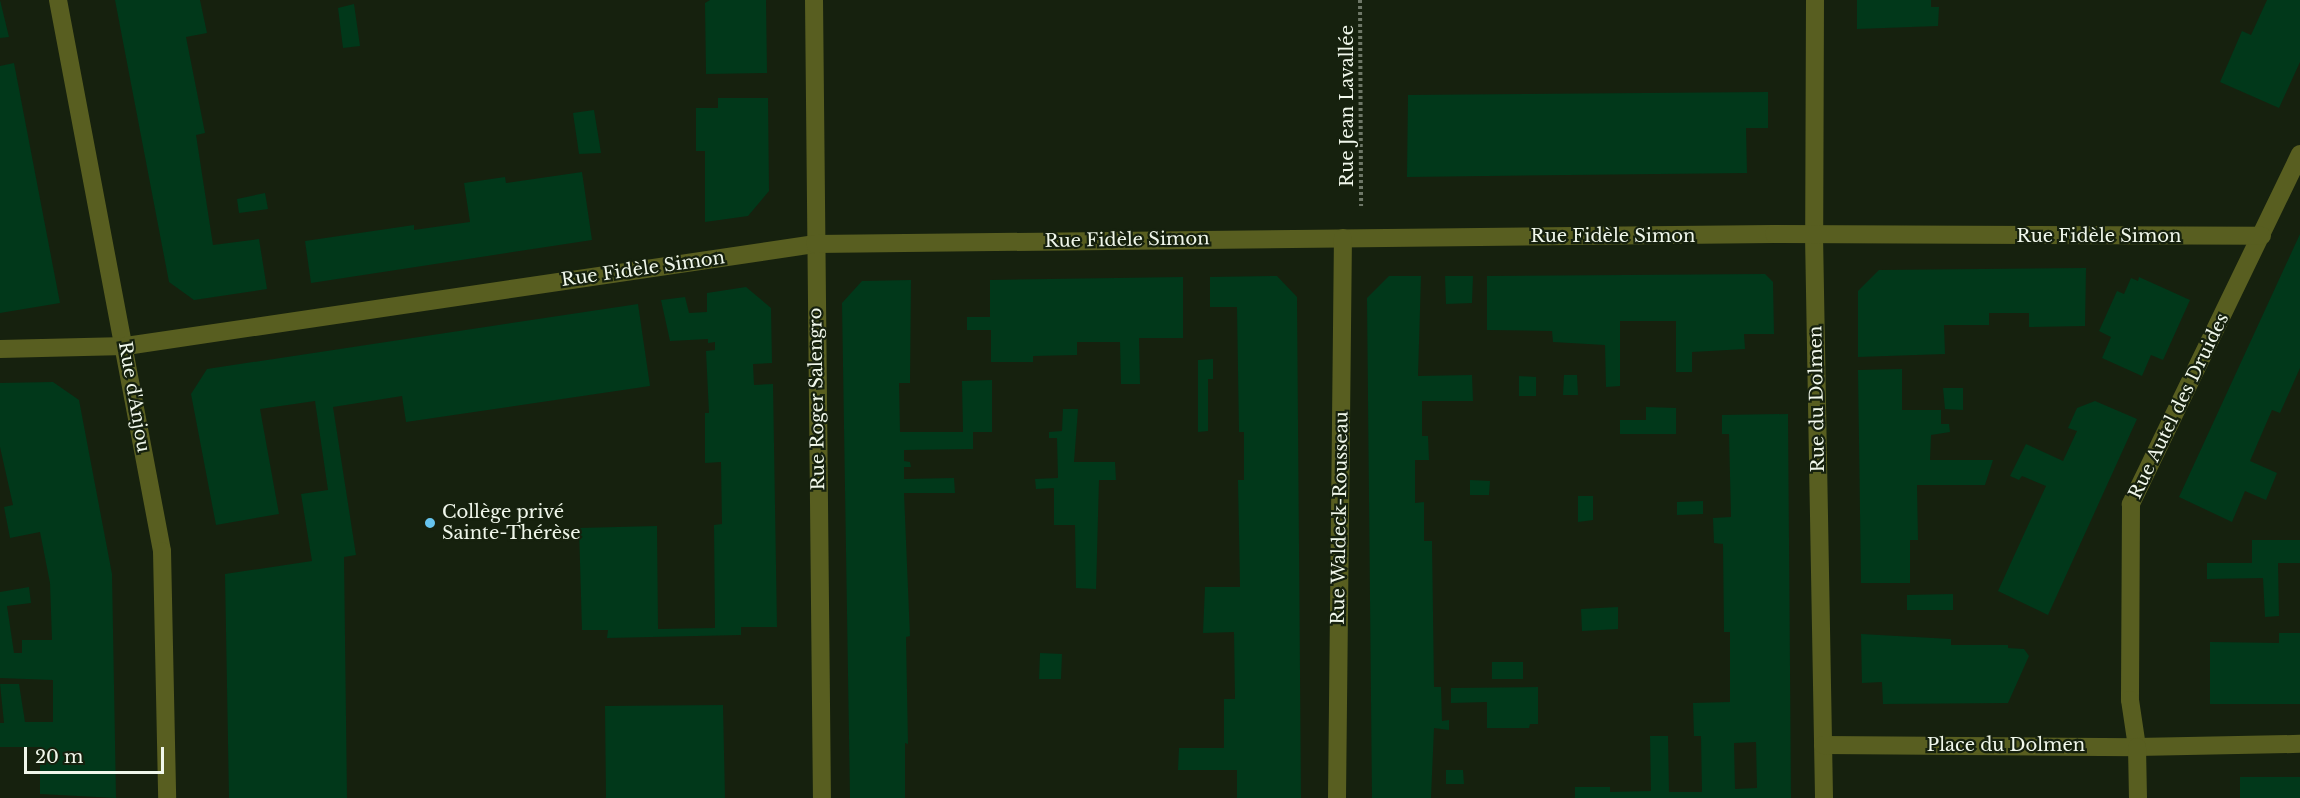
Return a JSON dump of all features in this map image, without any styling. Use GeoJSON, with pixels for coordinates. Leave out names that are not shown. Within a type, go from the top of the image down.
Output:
{"type":"FeatureCollection","features":[{"type":"Feature","properties":{"kind":"street","name":"Rue d'Anjou"},"geometry":{"type":"LineString","coordinates":[[58,0],[126,346],[162,551],[167,798]]}},
{"type":"Feature","properties":{"kind":"street","name":"Rue Roger Salengro"},"geometry":{"type":"LineString","coordinates":[[814,0],[822,798]]}},
{"type":"Feature","properties":{"kind":"street","name":"Rue du Dolmen"},"geometry":{"type":"LineString","coordinates":[[1815,0],[1814,235],[1824,798]]}},
{"type":"Feature","properties":{"kind":"street","name":"Rue Autel des Druides"},"geometry":{"type":"LineString","coordinates":[[2137,747],[2130,700],[2131,504],[2300,154]]}},
{"type":"Feature","properties":{"kind":"street","name":"Rue Fidèle Simon"},"geometry":{"type":"LineString","coordinates":[[0,349],[126,346],[815,244],[1814,235],[2262,236]]}},
{"type":"Feature","properties":{"kind":"street","name":"Rue Waldeck-Rousseau"},"geometry":{"type":"LineString","coordinates":[[1337,798],[1343,238]]}},
{"type":"Feature","properties":{"kind":"street","name":"Place du Dolmen"},"geometry":{"type":"LineString","coordinates":[[1823,745],[2137,747],[2300,744]]}},
{"type":"Feature","properties":{"kind":"street"},"geometry":{"type":"LineString","coordinates":[[2137,747],[2138,798]]}},
{"type":"Feature","properties":{"kind":"path","name":"Rue Jean Lavallée"},"geometry":{"type":"LineString","coordinates":[[1360,0],[1360,212]]}},
{"type":"Feature","properties":{"kind":"building"},"geometry":{"type":"Polygon","coordinates":[[[0,0],[9,37],[0,38],[0,0]]]}},
{"type":"Feature","properties":{"kind":"building"},"geometry":{"type":"Polygon","coordinates":[[[115,0],[200,0],[207,33],[186,37],[205,133],[196,135],[213,245],[259,239],[267,289],[194,300],[169,282],[115,0]]]}},
{"type":"Feature","properties":{"kind":"building"},"geometry":{"type":"Polygon","coordinates":[[[710,0],[766,0],[767,73],[706,74],[705,3],[710,0]]]}},
{"type":"Feature","properties":{"kind":"building"},"geometry":{"type":"Polygon","coordinates":[[[1857,0],[1931,0],[1931,7],[1939,7],[1938,26],[1857,29],[1857,0]]]}},
{"type":"Feature","properties":{"kind":"building"},"geometry":{"type":"Polygon","coordinates":[[[2267,0],[2300,0],[2300,62],[2279,108],[2220,82],[2242,31],[2251,35],[2267,0]]]}},
{"type":"Feature","properties":{"kind":"building"},"geometry":{"type":"Polygon","coordinates":[[[354,4],[360,46],[343,48],[338,8],[354,4]]]}},
{"type":"Feature","properties":{"kind":"building"},"geometry":{"type":"Polygon","coordinates":[[[14,63],[60,303],[0,313],[0,66],[14,63]]]}},
{"type":"Feature","properties":{"kind":"building"},"geometry":{"type":"Polygon","coordinates":[[[1768,92],[1768,128],[1746,128],[1747,173],[1407,177],[1408,95],[1768,92]]]}},
{"type":"Feature","properties":{"kind":"building"},"geometry":{"type":"Polygon","coordinates":[[[718,98],[768,98],[769,191],[748,216],[705,222],[705,151],[696,151],[696,108],[718,108],[718,98]]]}},
{"type":"Feature","properties":{"kind":"building"},"geometry":{"type":"Polygon","coordinates":[[[594,110],[601,153],[579,154],[573,113],[594,110]]]}},
{"type":"Feature","properties":{"kind":"building"},"geometry":{"type":"Polygon","coordinates":[[[582,172],[592,240],[311,283],[305,241],[414,225],[414,230],[470,222],[464,183],[505,177],[506,183],[582,172]]]}},
{"type":"Feature","properties":{"kind":"building"},"geometry":{"type":"Polygon","coordinates":[[[265,193],[268,209],[239,213],[237,199],[265,193]]]}},
{"type":"Feature","properties":{"kind":"building"},"geometry":{"type":"Polygon","coordinates":[[[2300,234],[2300,368],[2280,413],[2272,410],[2250,461],[2277,473],[2266,500],[2245,491],[2232,522],[2179,497],[2300,234]]]}},
{"type":"Feature","properties":{"kind":"building"},"geometry":{"type":"Polygon","coordinates":[[[2086,268],[2085,326],[2029,327],[2029,313],[1989,313],[1989,325],[1944,325],[1945,354],[1858,357],[1858,291],[1879,270],[2086,268]]]}},
{"type":"Feature","properties":{"kind":"building"},"geometry":{"type":"Polygon","coordinates":[[[1765,274],[1773,282],[1774,334],[1744,334],[1745,349],[1692,352],[1692,372],[1676,372],[1676,321],[1620,321],[1620,386],[1606,387],[1605,345],[1553,342],[1552,331],[1487,330],[1487,276],[1765,274]]]}},
{"type":"Feature","properties":{"kind":"building"},"geometry":{"type":"Polygon","coordinates":[[[1277,276],[1297,297],[1301,798],[1237,798],[1237,770],[1178,770],[1179,748],[1224,748],[1224,699],[1235,699],[1234,632],[1203,633],[1205,587],[1240,587],[1238,480],[1244,480],[1244,432],[1239,432],[1237,307],[1210,307],[1210,277],[1277,276]]]}},
{"type":"Feature","properties":{"kind":"building"},"geometry":{"type":"Polygon","coordinates":[[[1389,276],[1421,276],[1418,376],[1472,375],[1473,401],[1422,401],[1422,436],[1428,436],[1429,460],[1415,460],[1415,503],[1424,502],[1424,541],[1432,541],[1434,687],[1441,687],[1442,721],[1449,720],[1449,730],[1434,728],[1431,798],[1372,798],[1367,298],[1389,276]]]}},
{"type":"Feature","properties":{"kind":"building"},"geometry":{"type":"Polygon","coordinates":[[[1445,276],[1473,276],[1472,303],[1446,304],[1445,276]]]}},
{"type":"Feature","properties":{"kind":"building"},"geometry":{"type":"Polygon","coordinates":[[[1183,277],[1183,338],[1139,338],[1140,384],[1121,384],[1120,342],[1077,342],[1077,355],[1033,356],[1033,362],[991,362],[991,330],[967,330],[967,317],[990,317],[990,280],[1183,277]]]}},
{"type":"Feature","properties":{"kind":"building"},"geometry":{"type":"Polygon","coordinates":[[[2139,277],[2190,300],[2163,360],[2151,355],[2142,376],[2102,358],[2111,337],[2099,331],[2117,291],[2124,294],[2131,278],[2138,281],[2139,277]]]}},
{"type":"Feature","properties":{"kind":"building"},"geometry":{"type":"Polygon","coordinates":[[[911,280],[910,383],[899,383],[900,432],[963,432],[962,381],[992,380],[992,432],[973,432],[973,449],[904,450],[904,461],[910,462],[911,467],[904,467],[904,479],[954,478],[955,493],[904,493],[910,636],[906,637],[908,744],[905,743],[905,798],[850,798],[842,303],[862,281],[911,280]]]}},
{"type":"Feature","properties":{"kind":"building"},"geometry":{"type":"Polygon","coordinates":[[[746,287],[771,308],[772,363],[753,364],[754,385],[773,384],[777,627],[741,627],[741,635],[607,638],[608,630],[582,630],[579,528],[657,526],[658,629],[715,628],[714,525],[722,524],[721,462],[705,463],[705,413],[709,413],[706,351],[715,350],[715,342],[708,343],[708,339],[670,341],[661,300],[685,297],[689,313],[707,312],[707,293],[746,287]]]}},
{"type":"Feature","properties":{"kind":"building"},"geometry":{"type":"Polygon","coordinates":[[[638,304],[650,386],[406,422],[402,396],[333,407],[356,555],[344,557],[347,798],[229,798],[225,574],[312,561],[301,494],[328,490],[315,401],[260,409],[279,514],[216,525],[191,394],[207,369],[638,304]]]}},
{"type":"Feature","properties":{"kind":"building"},"geometry":{"type":"Polygon","coordinates":[[[1213,359],[1213,379],[1208,379],[1208,431],[1198,432],[1198,360],[1213,359]]]}},
{"type":"Feature","properties":{"kind":"building"},"geometry":{"type":"Polygon","coordinates":[[[1902,369],[1902,410],[1941,410],[1941,424],[1949,424],[1950,432],[1931,435],[1930,460],[1993,460],[1985,485],[1917,485],[1918,540],[1910,540],[1910,583],[1861,583],[1858,370],[1902,369]]]}},
{"type":"Feature","properties":{"kind":"building"},"geometry":{"type":"Polygon","coordinates":[[[1564,375],[1577,375],[1578,395],[1563,395],[1564,375]]]}},
{"type":"Feature","properties":{"kind":"building"},"geometry":{"type":"Polygon","coordinates":[[[1519,376],[1536,377],[1536,396],[1519,396],[1519,376]]]}},
{"type":"Feature","properties":{"kind":"building"},"geometry":{"type":"Polygon","coordinates":[[[53,382],[79,400],[112,574],[116,798],[40,794],[40,747],[0,747],[0,723],[4,723],[0,684],[19,684],[25,722],[53,722],[53,680],[0,678],[0,592],[29,587],[31,603],[7,606],[14,653],[22,653],[22,640],[52,640],[50,583],[40,532],[10,538],[4,507],[13,505],[0,447],[0,383],[53,382]]]}},
{"type":"Feature","properties":{"kind":"building"},"geometry":{"type":"Polygon","coordinates":[[[1943,388],[1963,388],[1963,410],[1945,409],[1943,388]]]}},
{"type":"Feature","properties":{"kind":"building"},"geometry":{"type":"Polygon","coordinates":[[[2095,401],[2137,419],[2048,615],[1998,591],[2046,486],[2022,476],[2019,480],[2010,476],[2026,444],[2063,461],[2077,431],[2068,428],[2077,408],[2095,401]]]}},
{"type":"Feature","properties":{"kind":"building"},"geometry":{"type":"Polygon","coordinates":[[[1646,407],[1676,408],[1676,434],[1620,434],[1620,420],[1646,420],[1646,407]]]}},
{"type":"Feature","properties":{"kind":"building"},"geometry":{"type":"Polygon","coordinates":[[[1063,409],[1078,409],[1074,462],[1115,462],[1116,480],[1099,480],[1096,589],[1076,588],[1075,525],[1054,525],[1054,488],[1036,489],[1035,479],[1058,478],[1057,438],[1049,438],[1049,432],[1062,431],[1063,409]]]}},
{"type":"Feature","properties":{"kind":"building"},"geometry":{"type":"Polygon","coordinates":[[[1788,414],[1791,798],[1575,798],[1575,787],[1610,787],[1610,792],[1651,791],[1650,736],[1668,736],[1669,792],[1702,792],[1701,736],[1694,736],[1693,703],[1730,702],[1730,632],[1724,632],[1723,544],[1714,543],[1713,518],[1731,517],[1729,434],[1722,434],[1722,415],[1788,414]],[[1756,742],[1734,743],[1735,789],[1757,788],[1756,742]]]}},
{"type":"Feature","properties":{"kind":"building"},"geometry":{"type":"Polygon","coordinates":[[[1470,480],[1490,481],[1489,495],[1470,495],[1470,480]]]}},
{"type":"Feature","properties":{"kind":"building"},"geometry":{"type":"Polygon","coordinates":[[[1578,496],[1593,496],[1593,520],[1578,522],[1578,496]]]}},
{"type":"Feature","properties":{"kind":"building"},"geometry":{"type":"Polygon","coordinates":[[[1703,501],[1703,514],[1677,515],[1677,502],[1703,501]]]}},
{"type":"Feature","properties":{"kind":"building"},"geometry":{"type":"Polygon","coordinates":[[[2252,540],[2300,540],[2300,563],[2278,563],[2279,616],[2265,617],[2263,578],[2207,579],[2207,563],[2252,563],[2252,540]]]}},
{"type":"Feature","properties":{"kind":"building"},"geometry":{"type":"Polygon","coordinates":[[[1953,594],[1953,610],[1907,610],[1907,595],[1953,594]]]}},
{"type":"Feature","properties":{"kind":"building"},"geometry":{"type":"Polygon","coordinates":[[[1618,607],[1618,629],[1582,631],[1581,609],[1618,607]]]}},
{"type":"Feature","properties":{"kind":"building"},"geometry":{"type":"Polygon","coordinates":[[[2279,633],[2300,633],[2300,704],[2210,704],[2210,642],[2279,643],[2279,633]]]}},
{"type":"Feature","properties":{"kind":"building"},"geometry":{"type":"Polygon","coordinates":[[[1861,634],[1951,639],[1951,645],[2008,645],[2008,648],[2024,649],[2029,656],[2008,703],[1883,704],[1882,682],[1862,683],[1861,634]]]}},
{"type":"Feature","properties":{"kind":"building"},"geometry":{"type":"Polygon","coordinates":[[[1040,653],[1062,654],[1061,679],[1039,679],[1040,653]]]}},
{"type":"Feature","properties":{"kind":"building"},"geometry":{"type":"Polygon","coordinates":[[[1492,662],[1523,662],[1523,679],[1492,679],[1492,662]]]}},
{"type":"Feature","properties":{"kind":"building"},"geometry":{"type":"Polygon","coordinates":[[[1538,687],[1538,724],[1530,724],[1529,728],[1487,728],[1487,702],[1451,703],[1451,688],[1538,687]]]}},
{"type":"Feature","properties":{"kind":"building"},"geometry":{"type":"Polygon","coordinates":[[[723,705],[725,798],[606,798],[605,706],[723,705]]]}},
{"type":"Feature","properties":{"kind":"building"},"geometry":{"type":"Polygon","coordinates":[[[1446,770],[1463,770],[1464,784],[1446,784],[1446,770]]]}},
{"type":"Feature","properties":{"kind":"building"},"geometry":{"type":"Polygon","coordinates":[[[2240,777],[2300,777],[2300,798],[2240,798],[2240,777]]]}},
{"type":"Feature","properties":{"kind":"place","name":"Collège privé Sainte-Thérèse"},"geometry":{"type":"Point","coordinates":[430,523]}}]}
